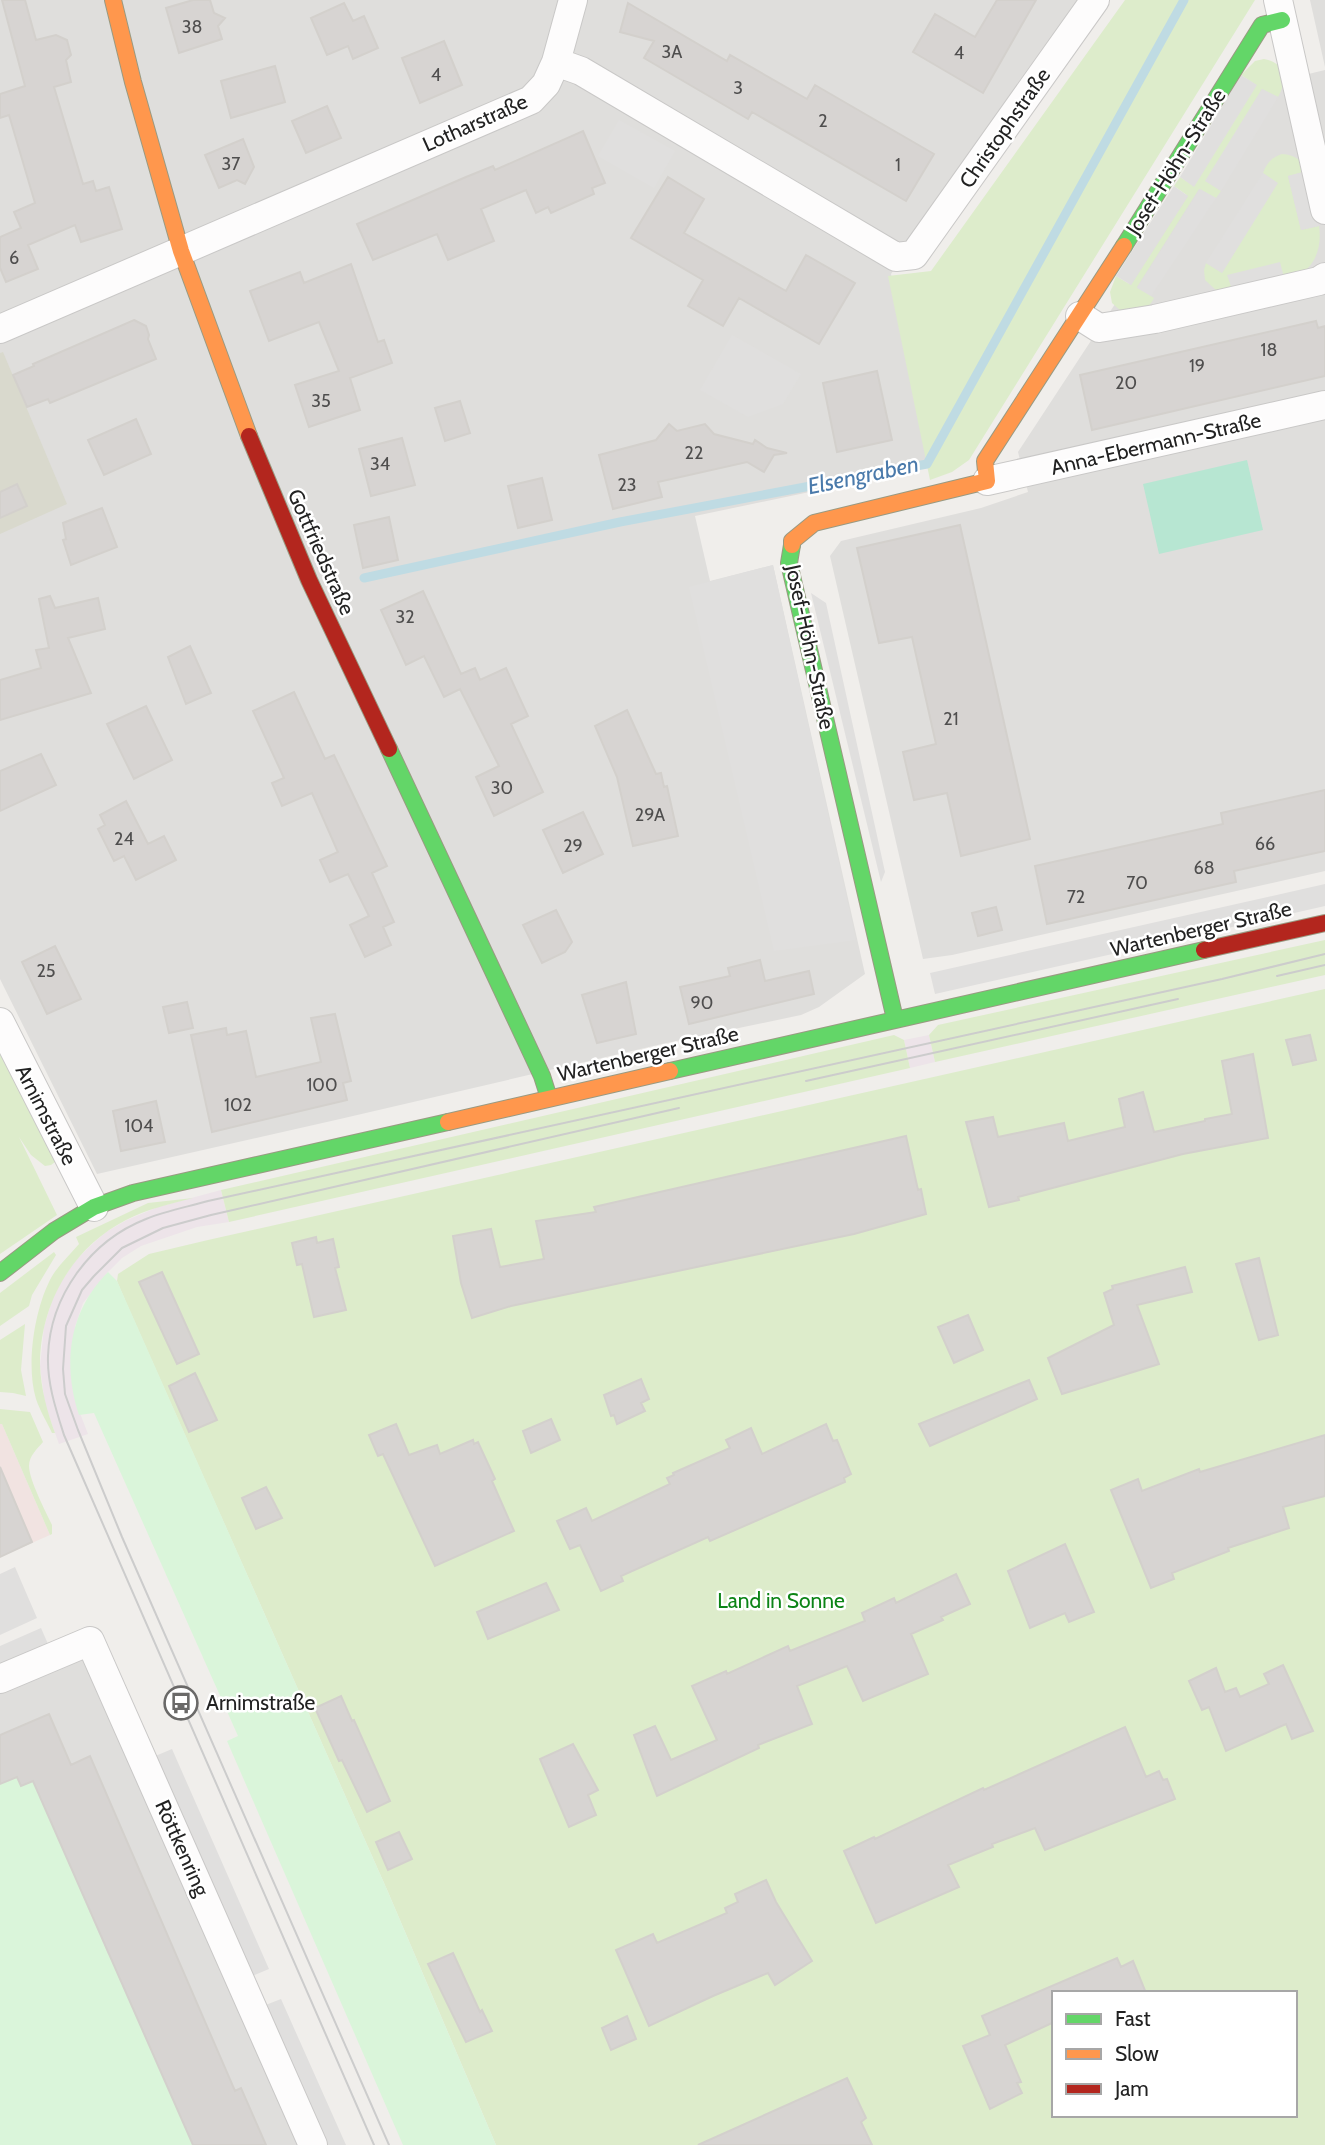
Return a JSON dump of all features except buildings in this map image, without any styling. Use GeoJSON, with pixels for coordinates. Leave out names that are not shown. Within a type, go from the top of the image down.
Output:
{"type":"FeatureCollection","features":[{"type":"Feature","properties":{"kind":"street","name":"Gottfriedstraße"},"geometry":{"type":"LineString","coordinates":[[113,0],[133,82],[181,251],[253,447],[309,580],[542,1076],[549,1098]]}},
{"type":"Feature","properties":{"kind":"street","name":"Lotharstraße"},"geometry":{"type":"LineString","coordinates":[[0,329],[531,100],[546,84],[556,62],[573,0]]}},
{"type":"Feature","properties":{"kind":"street","name":"Christophstraße"},"geometry":{"type":"LineString","coordinates":[[556,62],[581,71],[895,257],[914,255],[1095,0]]}},
{"type":"Feature","properties":{"kind":"street","name":"Josef-Höhn-Straße"},"geometry":{"type":"LineString","coordinates":[[895,1019],[789,563],[792,541],[814,523],[987,481],[985,461],[1080,316],[1262,25],[1280,10],[1325,210]]}},
{"type":"Feature","properties":{"kind":"street"},"geometry":{"type":"LineString","coordinates":[[1080,316],[1099,328],[1155,319],[1319,281],[1325,277]]}},
{"type":"Feature","properties":{"kind":"street","name":"Anna-Ebermann-Straße"},"geometry":{"type":"LineString","coordinates":[[987,481],[1325,405]]}},
{"type":"Feature","properties":{"kind":"street","name":"Wartenberger Straße"},"geometry":{"type":"LineString","coordinates":[[0,1273],[54,1231],[94,1207],[134,1193],[1325,923]]}},
{"type":"Feature","properties":{"kind":"street","name":"Arnimstraße"},"geometry":{"type":"LineString","coordinates":[[0,1022],[94,1207]]}},
{"type":"Feature","properties":{"kind":"street","name":"Röttkenring"},"geometry":{"type":"LineString","coordinates":[[0,1679],[90,1641],[313,2145]]}},
{"type":"Feature","properties":{"kind":"shaded area"},"geometry":{"type":"Polygon","coordinates":[[[0,0],[1079,0],[891,274],[929,459],[924,468],[695,516],[710,581],[773,565],[865,974],[819,1007],[801,1015],[662,1044],[97,1174],[0,979],[0,0]]]}},
{"type":"Feature","properties":{"kind":"shaded area"},"geometry":{"type":"Polygon","coordinates":[[[1310,0],[1325,0],[1325,67],[1310,0]]]}},
{"type":"Feature","properties":{"kind":"shaded area"},"geometry":{"type":"Polygon","coordinates":[[[1325,70],[1325,871],[952,955],[923,959],[830,556],[841,541],[981,508],[1028,492],[1018,452],[1258,86],[1325,70]]]}},
{"type":"Feature","properties":{"kind":"shaded area"},"geometry":{"type":"Polygon","coordinates":[[[1241,75],[1257,85],[1194,187],[1180,177],[1241,75]]]}},
{"type":"Feature","properties":{"kind":"shaded area"},"geometry":{"type":"Polygon","coordinates":[[[1262,89],[1278,97],[1221,191],[1205,181],[1262,89]]]}},
{"type":"Feature","properties":{"kind":"shaded area"},"geometry":{"type":"Polygon","coordinates":[[[619,120],[675,151],[654,188],[598,156],[619,120]]]}},
{"type":"Feature","properties":{"kind":"shaded area"},"geometry":{"type":"Polygon","coordinates":[[[1307,171],[1319,226],[1301,230],[1288,176],[1307,171]]]}},
{"type":"Feature","properties":{"kind":"shaded area"},"geometry":{"type":"Polygon","coordinates":[[[1263,173],[1278,183],[1222,273],[1206,263],[1263,173]]]}},
{"type":"Feature","properties":{"kind":"shaded area"},"geometry":{"type":"Polygon","coordinates":[[[1174,186],[1188,196],[1131,285],[1116,276],[1174,186]]]}},
{"type":"Feature","properties":{"kind":"shaded area"},"geometry":{"type":"Polygon","coordinates":[[[1200,189],[1216,198],[1151,296],[1137,288],[1200,189]]]}},
{"type":"Feature","properties":{"kind":"shaded area"},"geometry":{"type":"Polygon","coordinates":[[[1280,262],[1285,281],[1233,292],[1227,275],[1280,262]]]}},
{"type":"Feature","properties":{"kind":"shaded area"},"geometry":{"type":"Polygon","coordinates":[[[732,335],[801,374],[783,404],[748,417],[700,390],[732,335]]]}},
{"type":"Feature","properties":{"kind":"shaded area"},"geometry":{"type":"Polygon","coordinates":[[[3,352],[67,504],[0,534],[0,353],[3,352]]]}},
{"type":"Feature","properties":{"kind":"shaded area"},"geometry":{"type":"Polygon","coordinates":[[[773,565],[856,940],[774,951],[689,587],[773,565]]]}},
{"type":"Feature","properties":{"kind":"shaded area"},"geometry":{"type":"Polygon","coordinates":[[[811,593],[826,603],[885,872],[881,882],[811,593]]]}},
{"type":"Feature","properties":{"kind":"shaded area"},"geometry":{"type":"Polygon","coordinates":[[[1325,884],[1325,906],[935,994],[930,973],[1325,884]]]}},
{"type":"Feature","properties":{"kind":"shaded area"},"geometry":{"type":"Polygon","coordinates":[[[929,1035],[935,1062],[910,1068],[904,1040],[929,1035]]]}},
{"type":"Feature","properties":{"kind":"shaded area"},"geometry":{"type":"Polygon","coordinates":[[[221,1190],[229,1222],[197,1227],[141,1246],[122,1258],[83,1303],[75,1327],[76,1403],[88,1434],[59,1444],[45,1405],[40,1366],[44,1327],[61,1282],[75,1261],[106,1232],[158,1207],[221,1190]]]}},
{"type":"Feature","properties":{"kind":"shaded area"},"geometry":{"type":"Polygon","coordinates":[[[0,1424],[50,1535],[0,1557],[0,1424]]]}},
{"type":"Feature","properties":{"kind":"shaded area"},"geometry":{"type":"Polygon","coordinates":[[[15,1567],[37,1618],[0,1635],[0,1574],[15,1567]]]}},
{"type":"Feature","properties":{"kind":"shaded area"},"geometry":{"type":"Polygon","coordinates":[[[41,1628],[48,1644],[0,1665],[0,1646],[41,1628]]]}},
{"type":"Feature","properties":{"kind":"shaded area"},"geometry":{"type":"Polygon","coordinates":[[[77,1633],[300,2145],[0,2145],[0,1667],[77,1633]]]}},
{"type":"Feature","properties":{"kind":"shaded area"},"geometry":{"type":"Polygon","coordinates":[[[172,1749],[269,1969],[250,1977],[153,1757],[172,1749]]]}},
{"type":"Feature","properties":{"kind":"shaded area"},"geometry":{"type":"Polygon","coordinates":[[[281,1999],[346,2145],[324,2145],[263,2006],[281,1999]]]}},
{"type":"Feature","properties":{"kind":"green space"},"geometry":{"type":"Polygon","coordinates":[[[1125,0],[1255,0],[969,460],[952,472],[930,480],[888,276],[931,271],[1125,0]]]}},
{"type":"Feature","properties":{"kind":"green space"},"geometry":{"type":"Polygon","coordinates":[[[1264,59],[1277,64],[1283,73],[1283,84],[1278,97],[1262,89],[1206,181],[1221,191],[1216,198],[1199,189],[1137,287],[1154,298],[1151,303],[1140,310],[1121,311],[1112,303],[1110,292],[1116,276],[1131,285],[1188,196],[1174,186],[1180,177],[1194,186],[1256,85],[1241,75],[1255,61],[1264,59]]]}},
{"type":"Feature","properties":{"kind":"green space"},"geometry":{"type":"Polygon","coordinates":[[[1282,154],[1298,159],[1307,171],[1288,176],[1301,230],[1319,226],[1320,241],[1316,254],[1310,266],[1299,276],[1228,275],[1233,292],[1217,291],[1205,280],[1206,263],[1222,273],[1277,183],[1263,173],[1264,170],[1272,159],[1282,154]]]}},
{"type":"Feature","properties":{"kind":"green space"},"geometry":{"type":"Polygon","coordinates":[[[1247,460],[1263,530],[1159,554],[1143,484],[1247,460]]]}},
{"type":"Feature","properties":{"kind":"green space"},"geometry":{"type":"Polygon","coordinates":[[[1325,940],[1325,975],[935,1062],[929,1035],[938,1025],[1325,940]]]}},
{"type":"Feature","properties":{"kind":"green space","name":"Land in Sonne"},"geometry":{"type":"Polygon","coordinates":[[[1325,989],[1325,2145],[496,2145],[388,1892],[117,1281],[118,1274],[149,1254],[1325,989]]]}},
{"type":"Feature","properties":{"kind":"green space"},"geometry":{"type":"Polygon","coordinates":[[[894,1035],[904,1040],[910,1068],[229,1222],[221,1190],[894,1035]]]}},
{"type":"Feature","properties":{"kind":"green space"},"geometry":{"type":"Polygon","coordinates":[[[0,1050],[54,1157],[55,1162],[45,1166],[31,1155],[19,1137],[57,1215],[0,1254],[0,1050]]]}},
{"type":"Feature","properties":{"kind":"green space"},"geometry":{"type":"Polygon","coordinates":[[[193,1198],[126,1220],[90,1246],[63,1280],[53,1300],[41,1342],[41,1374],[45,1400],[55,1433],[52,1433],[33,1386],[33,1340],[44,1295],[58,1267],[79,1244],[76,1237],[148,1203],[193,1198]]]}},
{"type":"Feature","properties":{"kind":"green space"},"geometry":{"type":"Polygon","coordinates":[[[54,1252],[56,1255],[32,1295],[29,1306],[0,1326],[0,1293],[54,1252]]]}},
{"type":"Feature","properties":{"kind":"green space"},"geometry":{"type":"Polygon","coordinates":[[[108,1272],[117,1281],[388,1892],[496,2145],[403,2145],[227,1741],[238,1736],[94,1413],[79,1415],[71,1376],[72,1339],[85,1303],[108,1272]]]}},
{"type":"Feature","properties":{"kind":"green space"},"geometry":{"type":"Polygon","coordinates":[[[25,1324],[21,1370],[26,1396],[0,1392],[0,1340],[25,1324]]]}},
{"type":"Feature","properties":{"kind":"green space"},"geometry":{"type":"Polygon","coordinates":[[[0,1409],[30,1412],[43,1442],[32,1456],[29,1466],[52,1525],[50,1535],[0,1424],[0,1409]]]}},
{"type":"Feature","properties":{"kind":"green space"},"geometry":{"type":"Polygon","coordinates":[[[17,1777],[21,1786],[33,1781],[108,1954],[114,1952],[119,1978],[163,2078],[168,2076],[174,2102],[193,2145],[0,2145],[0,1784],[17,1777]]]}},
{"type":"Feature","properties":{"kind":"waterway","name":"Elsengraben"},"geometry":{"type":"LineString","coordinates":[[364,578],[620,522],[927,464],[1184,0]]}},
{"type":"Feature","properties":{"kind":"tram line"},"geometry":{"type":"LineString","coordinates":[[374,2145],[64,1435],[55,1406],[48,1356],[56,1312],[77,1273],[107,1241],[126,1229],[168,1211],[1325,954]]}},
{"type":"Feature","properties":{"kind":"tram line"},"geometry":{"type":"LineString","coordinates":[[1277,976],[1325,965]]}},
{"type":"Feature","properties":{"kind":"tram line"},"geometry":{"type":"LineString","coordinates":[[806,1081],[1178,999]]}},
{"type":"Feature","properties":{"kind":"tram line"},"geometry":{"type":"LineString","coordinates":[[389,2145],[122,1537],[78,1430],[65,1394],[63,1369],[66,1326],[82,1290],[94,1276],[122,1248],[163,1228],[679,1108]]}},
{"type":"Feature","properties":{"kind":"traffic: fast"},"geometry":{"type":"LineString","coordinates":[[1124,246],[1262,25],[1282,20]]}},
{"type":"Feature","properties":{"kind":"traffic: fast"},"geometry":{"type":"LineString","coordinates":[[792,545],[789,563],[895,1019]]}},
{"type":"Feature","properties":{"kind":"traffic: fast"},"geometry":{"type":"LineString","coordinates":[[389,749],[542,1076],[549,1098]]}},
{"type":"Feature","properties":{"kind":"traffic: fast"},"geometry":{"type":"LineString","coordinates":[[670,1071],[1204,950]]}},
{"type":"Feature","properties":{"kind":"traffic: fast"},"geometry":{"type":"LineString","coordinates":[[0,1273],[54,1231],[94,1207],[133,1193],[448,1122]]}},
{"type":"Feature","properties":{"kind":"traffic: slow"},"geometry":{"type":"LineString","coordinates":[[113,0],[133,82],[181,251],[249,436]]}},
{"type":"Feature","properties":{"kind":"traffic: slow"},"geometry":{"type":"LineString","coordinates":[[792,545],[792,541],[814,523],[987,481],[985,461],[1124,246]]}},
{"type":"Feature","properties":{"kind":"traffic: slow"},"geometry":{"type":"LineString","coordinates":[[448,1122],[670,1071]]}},
{"type":"Feature","properties":{"kind":"traffic: jam"},"geometry":{"type":"LineString","coordinates":[[249,436],[309,580],[389,749]]}},
{"type":"Feature","properties":{"kind":"traffic: jam"},"geometry":{"type":"LineString","coordinates":[[1204,950],[1325,923]]}},
{"type":"Feature","properties":{"kind":"place","name":"Arnimstraße"},"geometry":{"type":"Point","coordinates":[181,1703]}}]}
